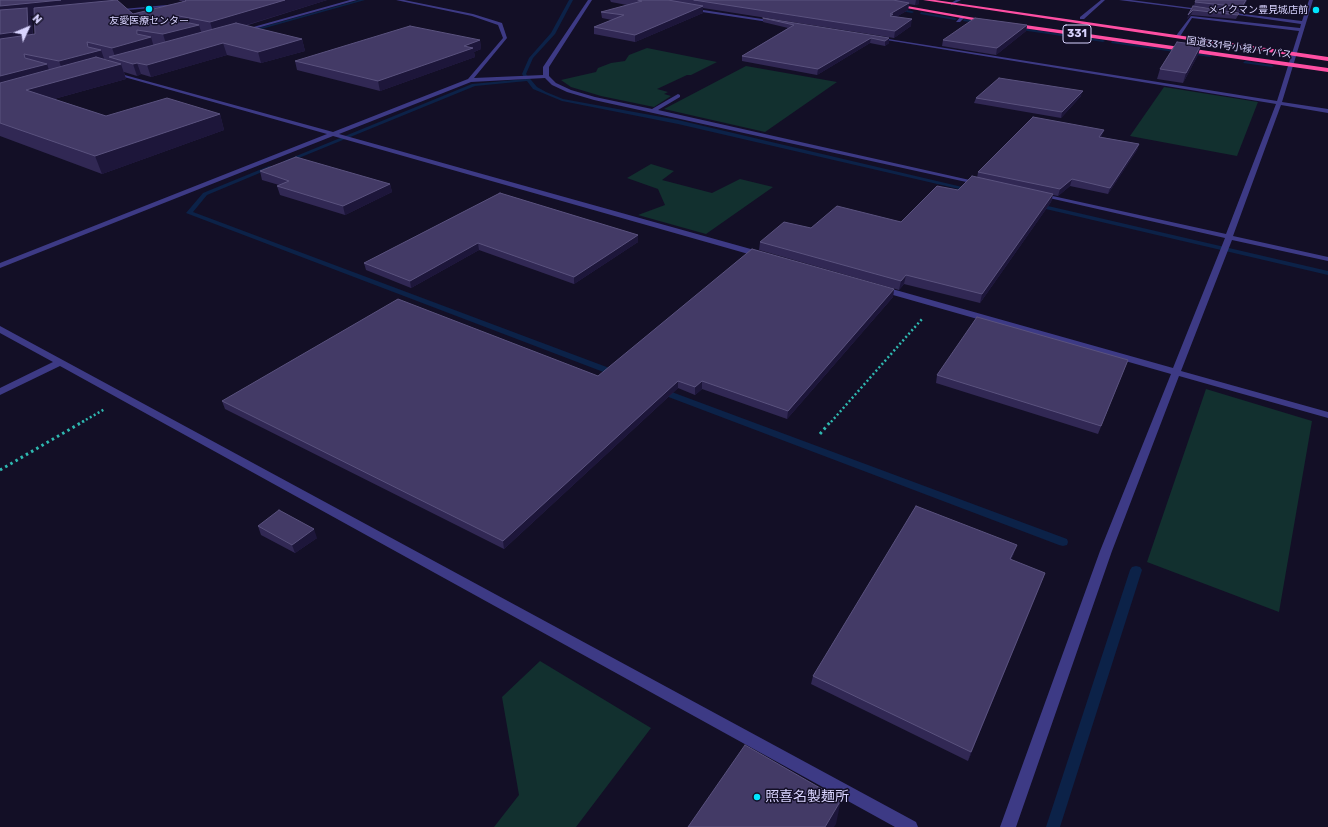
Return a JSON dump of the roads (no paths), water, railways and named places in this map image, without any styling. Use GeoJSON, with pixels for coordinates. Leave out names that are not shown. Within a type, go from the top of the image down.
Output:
{"type":"FeatureCollection","features":[{"type":"Feature","properties":{"kind":"highway"},"geometry":{"type":"LineString","coordinates":[[864,0],[961,19],[994,22]]}},
{"type":"Feature","properties":{"kind":"highway","name":"国道331号小禄バイパス"},"geometry":{"type":"LineString","coordinates":[[925,0],[1328,59]]}},
{"type":"Feature","properties":{"kind":"highway","name":"国道331号小禄バイパス"},"geometry":{"type":"LineString","coordinates":[[1002,23],[1290,66],[1328,70]]}},
{"type":"Feature","properties":{"kind":"street"},"geometry":{"type":"LineString","coordinates":[[237,32],[355,0]]}},
{"type":"Feature","properties":{"kind":"street"},"geometry":{"type":"LineString","coordinates":[[398,0],[473,15],[500,24],[504,38],[470,80]]}},
{"type":"Feature","properties":{"kind":"street"},"geometry":{"type":"LineString","coordinates":[[590,0],[546,67],[546,76],[554,84],[569,91],[985,184]]}},
{"type":"Feature","properties":{"kind":"street"},"geometry":{"type":"LineString","coordinates":[[952,4],[958,0]]}},
{"type":"Feature","properties":{"kind":"street"},"geometry":{"type":"LineString","coordinates":[[1082,18],[1103,0]]}},
{"type":"Feature","properties":{"kind":"street"},"geometry":{"type":"LineString","coordinates":[[1121,0],[1208,11]]}},
{"type":"Feature","properties":{"kind":"street"},"geometry":{"type":"LineString","coordinates":[[1008,827],[1106,551],[1229,237],[1279,103],[1302,30],[1309,0]]}},
{"type":"Feature","properties":{"kind":"street"},"geometry":{"type":"LineString","coordinates":[[110,10],[180,5]]}},
{"type":"Feature","properties":{"kind":"street"},"geometry":{"type":"LineString","coordinates":[[683,8],[777,23]]}},
{"type":"Feature","properties":{"kind":"street"},"geometry":{"type":"LineString","coordinates":[[1224,13],[1304,22]]}},
{"type":"Feature","properties":{"kind":"street"},"geometry":{"type":"LineString","coordinates":[[1177,37],[1191,17],[1302,30]]}},
{"type":"Feature","properties":{"kind":"street"},"geometry":{"type":"LineString","coordinates":[[871,38],[1328,111]]}},
{"type":"Feature","properties":{"kind":"street"},"geometry":{"type":"LineString","coordinates":[[107,68],[334,135],[768,257]]}},
{"type":"Feature","properties":{"kind":"street"},"geometry":{"type":"LineString","coordinates":[[0,266],[470,80],[546,76]]}},
{"type":"Feature","properties":{"kind":"street"},"geometry":{"type":"LineString","coordinates":[[653,111],[678,96]]}},
{"type":"Feature","properties":{"kind":"street"},"geometry":{"type":"LineString","coordinates":[[1031,194],[1328,259]]}},
{"type":"Feature","properties":{"kind":"street"},"geometry":{"type":"LineString","coordinates":[[875,287],[1328,415]]}},
{"type":"Feature","properties":{"kind":"street"},"geometry":{"type":"LineString","coordinates":[[0,329],[910,827]]}},
{"type":"Feature","properties":{"kind":"street"},"geometry":{"type":"LineString","coordinates":[[0,392],[61,362]]}},
{"type":"Feature","properties":{"kind":"waterway"},"geometry":{"type":"LineString","coordinates":[[246,32],[363,0]]}},
{"type":"Feature","properties":{"kind":"waterway"},"geometry":{"type":"LineString","coordinates":[[571,0],[553,34],[531,58],[524,74],[535,88],[544,93],[562,100],[678,122],[972,190]]}},
{"type":"Feature","properties":{"kind":"waterway"},"geometry":{"type":"LineString","coordinates":[[896,9],[912,12]]}},
{"type":"Feature","properties":{"kind":"waterway"},"geometry":{"type":"LineString","coordinates":[[921,13],[955,19]]}},
{"type":"Feature","properties":{"kind":"waterway"},"geometry":{"type":"LineString","coordinates":[[964,20],[983,23]]}},
{"type":"Feature","properties":{"kind":"waterway"},"geometry":{"type":"LineString","coordinates":[[1015,28],[1103,41]]}},
{"type":"Feature","properties":{"kind":"waterway"},"geometry":{"type":"LineString","coordinates":[[1112,42],[1210,56]]}},
{"type":"Feature","properties":{"kind":"waterway"},"geometry":{"type":"LineString","coordinates":[[1245,62],[1272,66]]}},
{"type":"Feature","properties":{"kind":"waterway"},"geometry":{"type":"LineString","coordinates":[[287,161],[474,85],[528,80]]}},
{"type":"Feature","properties":{"kind":"waterway"},"geometry":{"type":"LineString","coordinates":[[271,167],[205,194],[189,213],[617,374]]}},
{"type":"Feature","properties":{"kind":"waterway"},"geometry":{"type":"LineString","coordinates":[[1035,205],[1328,273]]}},
{"type":"Feature","properties":{"kind":"waterway"},"geometry":{"type":"LineString","coordinates":[[661,391],[1063,542]]}},
{"type":"Feature","properties":{"kind":"waterway"},"geometry":{"type":"LineString","coordinates":[[1053,827],[1136,570]]}},
{"type":"Feature","properties":{"kind":"place","name":"友愛医療センター"},"geometry":{"type":"Point","coordinates":[149,9]}},
{"type":"Feature","properties":{"kind":"place","name":"メイクマン豊見城店前"},"geometry":{"type":"Point","coordinates":[1316,10]}},
{"type":"Feature","properties":{"kind":"place","name":"照喜名製麺所"},"geometry":{"type":"Point","coordinates":[757,797]}}]}
